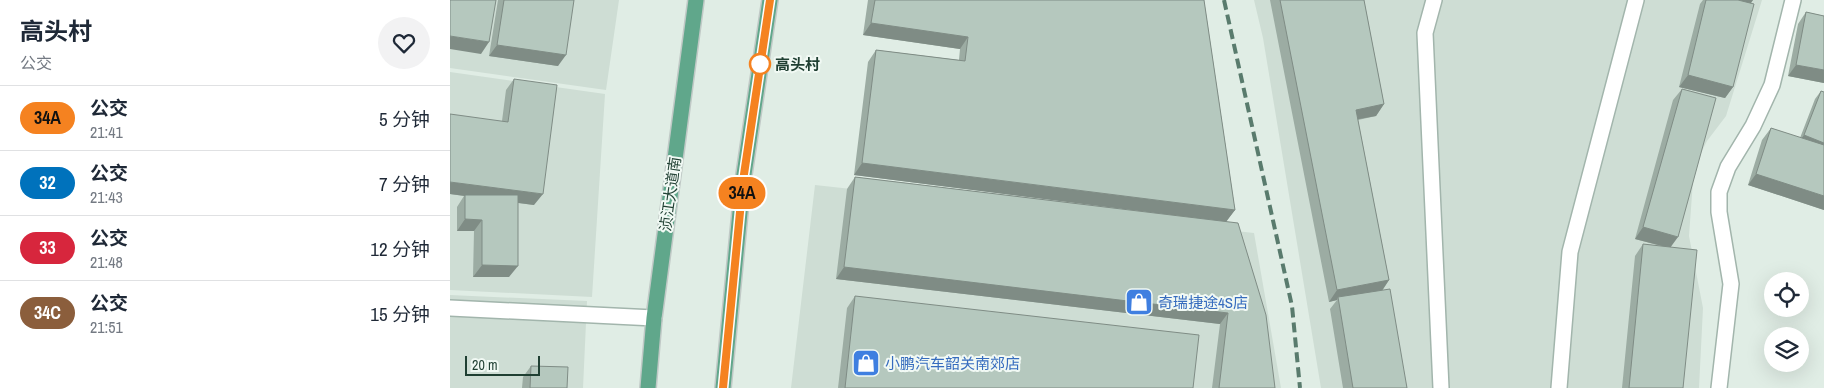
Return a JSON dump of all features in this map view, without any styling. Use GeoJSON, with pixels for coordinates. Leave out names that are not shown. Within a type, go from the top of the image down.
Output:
{"type":"FeatureCollection","features":[{"type":"Feature","properties":{"kind":"main road","name":"浈江大道南"},"geometry":{"type":"LineString","coordinates":[[648,388],[654,318],[696,0]]}},
{"type":"Feature","properties":{"kind":"main road"},"geometry":{"type":"LineString","coordinates":[[723,388],[743,181],[770,0]]}},
{"type":"Feature","properties":{"kind":"street"},"geometry":{"type":"LineString","coordinates":[[1434,0],[1426,34],[1441,388]]}},
{"type":"Feature","properties":{"kind":"street"},"geometry":{"type":"LineString","coordinates":[[1560,388],[1570,252],[1636,0]]}},
{"type":"Feature","properties":{"kind":"street"},"geometry":{"type":"LineString","coordinates":[[1719,388],[1731,284],[1718,212],[1718,192],[1728,167],[1753,126],[1772,84],[1793,0]]}},
{"type":"Feature","properties":{"kind":"street"},"geometry":{"type":"LineString","coordinates":[[450,308],[654,318]]}},
{"type":"Feature","properties":{"kind":"shaded area"},"geometry":{"type":"Polygon","coordinates":[[[450,0],[619,0],[606,90],[450,68],[450,0]]]}},
{"type":"Feature","properties":{"kind":"shaded area"},"geometry":{"type":"Polygon","coordinates":[[[1254,0],[1762,0],[1726,116],[1707,141],[1694,167],[1689,236],[1703,308],[1699,388],[1321,388],[1263,38],[1254,0]]]}},
{"type":"Feature","properties":{"kind":"shaded area"},"geometry":{"type":"Polygon","coordinates":[[[450,72],[605,94],[592,297],[450,290],[450,72]]]}},
{"type":"Feature","properties":{"kind":"shaded area"},"geometry":{"type":"Polygon","coordinates":[[[815,185],[1254,233],[1281,388],[791,388],[815,185]]]}},
{"type":"Feature","properties":{"kind":"shaded area"},"geometry":{"type":"Polygon","coordinates":[[[450,295],[587,301],[583,388],[450,388],[450,295]]]}},
{"type":"Feature","properties":{"kind":"building"},"geometry":{"type":"Polygon","coordinates":[[[450,0],[496,0],[489,42],[450,36],[450,0]]]}},
{"type":"Feature","properties":{"kind":"building"},"geometry":{"type":"Polygon","coordinates":[[[504,0],[574,0],[566,55],[497,45],[504,0]]]}},
{"type":"Feature","properties":{"kind":"building"},"geometry":{"type":"Polygon","coordinates":[[[875,0],[1204,0],[1235,210],[862,163],[876,50],[965,61],[968,37],[871,23],[875,0]]]}},
{"type":"Feature","properties":{"kind":"building"},"geometry":{"type":"Polygon","coordinates":[[[1280,0],[1364,0],[1384,104],[1356,110],[1389,280],[1337,290],[1280,0]]]}},
{"type":"Feature","properties":{"kind":"building"},"geometry":{"type":"Polygon","coordinates":[[[1706,0],[1738,0],[1754,4],[1733,87],[1688,75],[1706,0]]]}},
{"type":"Feature","properties":{"kind":"building"},"geometry":{"type":"Polygon","coordinates":[[[1806,12],[1824,16],[1824,70],[1796,65],[1806,12]]]}},
{"type":"Feature","properties":{"kind":"building"},"geometry":{"type":"Polygon","coordinates":[[[514,79],[557,85],[543,194],[450,182],[450,114],[508,122],[514,79]]]}},
{"type":"Feature","properties":{"kind":"building"},"geometry":{"type":"Polygon","coordinates":[[[1682,89],[1716,98],[1678,237],[1643,227],[1682,89]]]}},
{"type":"Feature","properties":{"kind":"building"},"geometry":{"type":"Polygon","coordinates":[[[1821,91],[1824,92],[1824,143],[1804,135],[1821,91]]]}},
{"type":"Feature","properties":{"kind":"building"},"geometry":{"type":"Polygon","coordinates":[[[1771,128],[1824,145],[1824,196],[1756,174],[1771,128]]]}},
{"type":"Feature","properties":{"kind":"building","name":"奇瑞捷途4S店"},"geometry":{"type":"Polygon","coordinates":[[[855,177],[1238,223],[1266,315],[1275,388],[1219,388],[1228,313],[844,267],[855,177]]]}},
{"type":"Feature","properties":{"kind":"building"},"geometry":{"type":"Polygon","coordinates":[[[465,195],[518,195],[518,266],[482,265],[482,220],[465,219],[465,195]]]}},
{"type":"Feature","properties":{"kind":"building"},"geometry":{"type":"Polygon","coordinates":[[[1643,244],[1697,250],[1683,388],[1629,388],[1643,244]]]}},
{"type":"Feature","properties":{"kind":"building"},"geometry":{"type":"Polygon","coordinates":[[[1390,289],[1407,388],[1353,388],[1338,297],[1390,289]]]}},
{"type":"Feature","properties":{"kind":"building"},"geometry":{"type":"Polygon","coordinates":[[[855,296],[1199,335],[1193,388],[845,388],[855,296]]]}},
{"type":"Feature","properties":{"kind":"building"},"geometry":{"type":"Polygon","coordinates":[[[531,366],[568,367],[567,388],[530,388],[531,366]]]}},
{"type":"Feature","properties":{"kind":"railway"},"geometry":{"type":"LineString","coordinates":[[1224,0],[1292,306],[1300,388]]}},
{"type":"Feature","properties":{"kind":"bus line","name":"34A"},"geometry":{"type":"LineString","coordinates":[[723,388],[743,181],[770,0]]}},
{"type":"Feature","properties":{"kind":"place","name":"高头村"},"geometry":{"type":"Point","coordinates":[760,64]}},
{"type":"Feature","properties":{"kind":"place","name":"奇瑞捷途4S店"},"geometry":{"type":"Point","coordinates":[1139,302]}},
{"type":"Feature","properties":{"kind":"place","name":"小鹏汽车韶关南郊店"},"geometry":{"type":"Point","coordinates":[866,363]}}]}
